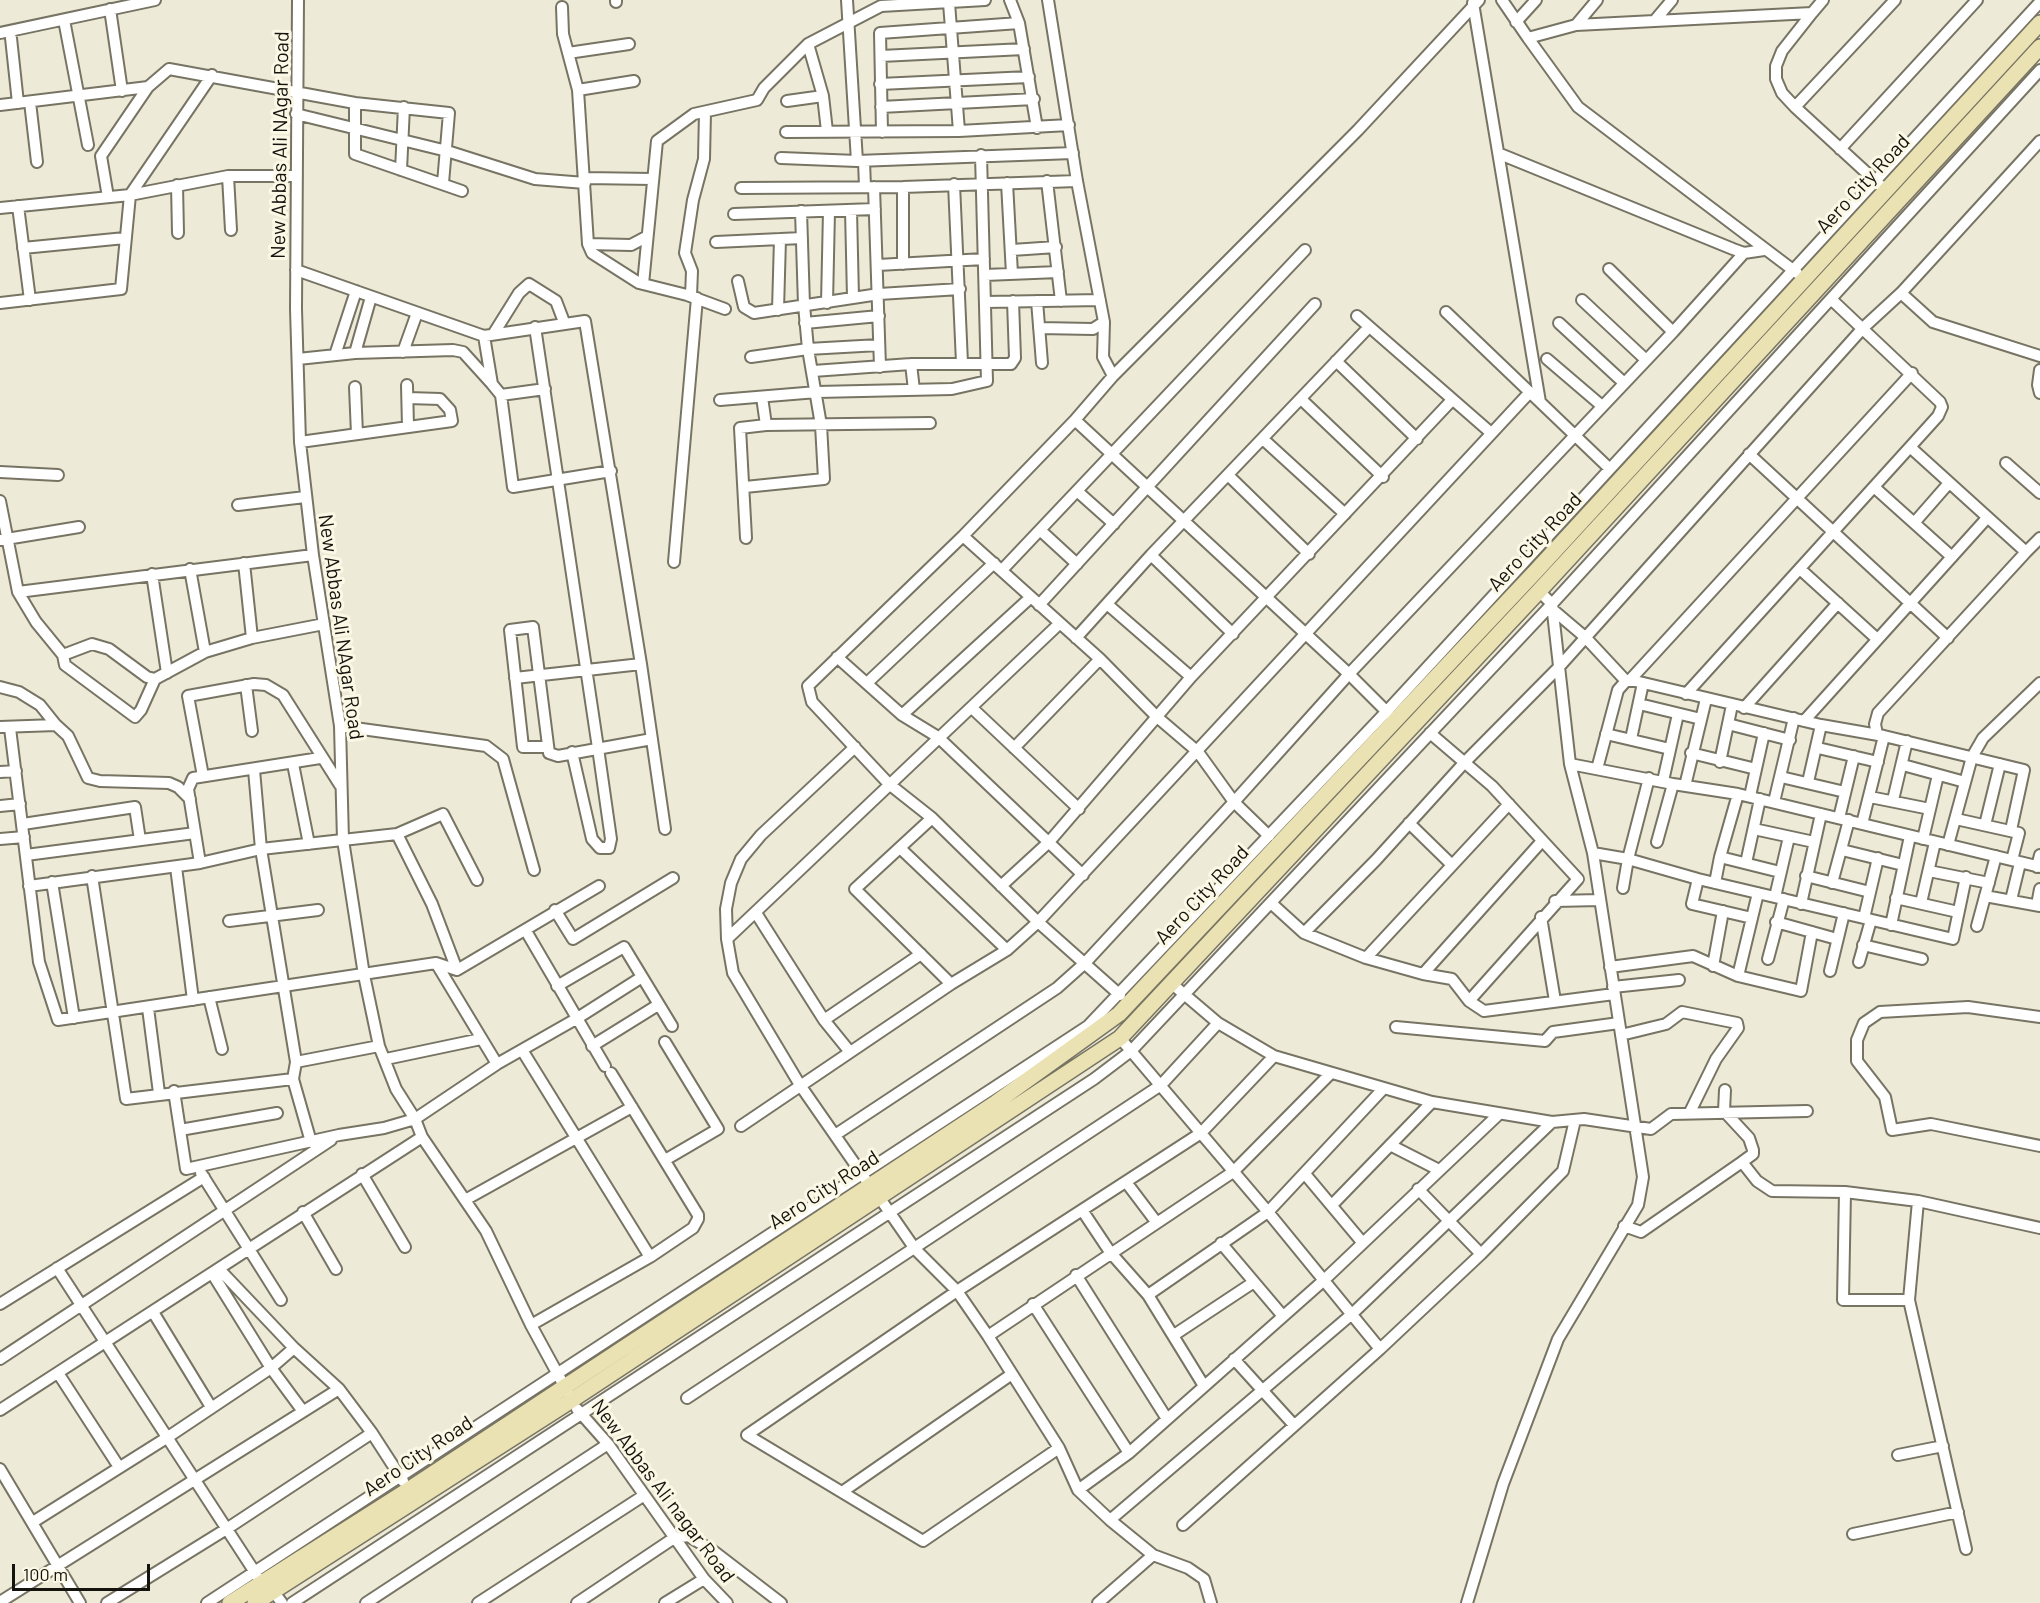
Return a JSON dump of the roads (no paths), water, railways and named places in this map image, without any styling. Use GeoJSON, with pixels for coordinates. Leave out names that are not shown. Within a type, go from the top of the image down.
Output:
{"type":"FeatureCollection","features":[{"type":"Feature","properties":{"kind":"street"},"geometry":{"type":"LineString","coordinates":[[0,33],[154,0]]}},
{"type":"Feature","properties":{"kind":"street","name":"New Abbas Ali NAgar Road"},"geometry":{"type":"LineString","coordinates":[[298,0],[296,270],[300,442],[313,555],[340,726],[343,840],[364,975],[379,1046],[396,1089],[415,1119],[422,1137],[486,1231],[531,1325],[568,1393]]}},
{"type":"Feature","properties":{"kind":"street"},"geometry":{"type":"LineString","coordinates":[[847,0],[857,131],[861,161],[874,209],[878,265],[880,367]]}},
{"type":"Feature","properties":{"kind":"street"},"geometry":{"type":"LineString","coordinates":[[643,284],[657,141],[694,114],[752,102],[808,45],[881,3],[949,3],[985,0]]}},
{"type":"Feature","properties":{"kind":"street"},"geometry":{"type":"LineString","coordinates":[[1011,0],[1024,49],[1037,128]]}},
{"type":"Feature","properties":{"kind":"street"},"geometry":{"type":"LineString","coordinates":[[1048,0],[1077,181],[1104,322],[1103,357],[1113,376]]}},
{"type":"Feature","properties":{"kind":"street"},"geometry":{"type":"LineString","coordinates":[[1075,420],[1349,674],[1391,716],[1610,469],[1799,275],[1578,107],[1502,0]]}},
{"type":"Feature","properties":{"kind":"street"},"geometry":{"type":"LineString","coordinates":[[1516,22],[1536,0]]}},
{"type":"Feature","properties":{"kind":"street"},"geometry":{"type":"LineString","coordinates":[[1576,25],[1597,0]]}},
{"type":"Feature","properties":{"kind":"street"},"geometry":{"type":"LineString","coordinates":[[1656,19],[1672,0]]}},
{"type":"Feature","properties":{"kind":"street"},"geometry":{"type":"LineString","coordinates":[[1823,0],[1782,51],[1776,66],[1776,79],[1782,93],[1881,186],[2036,4]]}},
{"type":"Feature","properties":{"kind":"street"},"geometry":{"type":"LineString","coordinates":[[1795,106],[1895,0]]}},
{"type":"Feature","properties":{"kind":"street"},"geometry":{"type":"LineString","coordinates":[[1840,149],[1977,0]]}},
{"type":"Feature","properties":{"kind":"street"},"geometry":{"type":"LineString","coordinates":[[1475,2],[1540,402]]}},
{"type":"Feature","properties":{"kind":"street"},"geometry":{"type":"LineString","coordinates":[[1120,995],[1038,922],[932,818],[889,784],[812,702],[808,690],[809,682],[963,536],[1075,420],[1113,376],[1358,130],[1475,2]]}},
{"type":"Feature","properties":{"kind":"street"},"geometry":{"type":"LineString","coordinates":[[949,3],[958,130]]}},
{"type":"Feature","properties":{"kind":"street"},"geometry":{"type":"LineString","coordinates":[[562,7],[563,34],[578,90],[588,244],[596,257],[643,284],[694,297],[725,309]]}},
{"type":"Feature","properties":{"kind":"street"},"geometry":{"type":"LineString","coordinates":[[110,9],[122,90]]}},
{"type":"Feature","properties":{"kind":"street"},"geometry":{"type":"LineString","coordinates":[[1528,38],[1576,25],[1656,19],[1812,13]]}},
{"type":"Feature","properties":{"kind":"street"},"geometry":{"type":"LineString","coordinates":[[64,20],[88,145]]}},
{"type":"Feature","properties":{"kind":"street"},"geometry":{"type":"LineString","coordinates":[[882,132],[880,33],[1018,23]]}},
{"type":"Feature","properties":{"kind":"street","name":"Aero City Road"},"geometry":{"type":"LineString","coordinates":[[230,1603],[267,1593],[568,1393],[994,1104],[1119,1014],[1273,841],[1881,186],[2040,23]]}},
{"type":"Feature","properties":{"kind":"street"},"geometry":{"type":"LineString","coordinates":[[11,38],[37,162]]}},
{"type":"Feature","properties":{"kind":"street"},"geometry":{"type":"LineString","coordinates":[[568,53],[629,44]]}},
{"type":"Feature","properties":{"kind":"street"},"geometry":{"type":"LineString","coordinates":[[808,45],[824,96],[827,131]]}},
{"type":"Feature","properties":{"kind":"street","name":"Aero City Road"},"geometry":{"type":"LineString","coordinates":[[870,1186],[1120,1038],[1539,591],[2040,47]]}},
{"type":"Feature","properties":{"kind":"street"},"geometry":{"type":"LineString","coordinates":[[881,56],[1024,49]]}},
{"type":"Feature","properties":{"kind":"street"},"geometry":{"type":"LineString","coordinates":[[108,197],[101,156],[148,87],[169,69],[212,75],[355,103],[449,113],[443,183]]}},
{"type":"Feature","properties":{"kind":"street"},"geometry":{"type":"LineString","coordinates":[[292,1603],[1094,1079],[1131,1051],[1552,607],[2040,70]]}},
{"type":"Feature","properties":{"kind":"street"},"geometry":{"type":"LineString","coordinates":[[0,303],[121,289],[130,195],[212,75]]}},
{"type":"Feature","properties":{"kind":"street"},"geometry":{"type":"LineString","coordinates":[[880,84],[1029,77]]}},
{"type":"Feature","properties":{"kind":"street"},"geometry":{"type":"LineString","coordinates":[[578,90],[634,81]]}},
{"type":"Feature","properties":{"kind":"street"},"geometry":{"type":"LineString","coordinates":[[0,105],[148,87]]}},
{"type":"Feature","properties":{"kind":"street"},"geometry":{"type":"LineString","coordinates":[[787,101],[824,96]]}},
{"type":"Feature","properties":{"kind":"street"},"geometry":{"type":"LineString","coordinates":[[881,107],[1034,99]]}},
{"type":"Feature","properties":{"kind":"street"},"geometry":{"type":"LineString","coordinates":[[355,103],[353,130],[355,154],[462,190]]}},
{"type":"Feature","properties":{"kind":"street"},"geometry":{"type":"LineString","coordinates":[[401,170],[404,107]]}},
{"type":"Feature","properties":{"kind":"street"},"geometry":{"type":"LineString","coordinates":[[674,562],[694,297],[692,271],[685,253],[693,200],[704,159],[705,112]]}},
{"type":"Feature","properties":{"kind":"street"},"geometry":{"type":"LineString","coordinates":[[296,114],[353,130],[447,151],[535,179],[653,179]]}},
{"type":"Feature","properties":{"kind":"street"},"geometry":{"type":"LineString","coordinates":[[786,132],[882,132],[1037,128],[1069,125]]}},
{"type":"Feature","properties":{"kind":"street"},"geometry":{"type":"LineString","coordinates":[[1304,933],[1464,763],[1559,667],[1863,328],[1901,293],[2040,141]]}},
{"type":"Feature","properties":{"kind":"street"},"geometry":{"type":"LineString","coordinates":[[781,158],[861,161],[1073,153]]}},
{"type":"Feature","properties":{"kind":"street"},"geometry":{"type":"LineString","coordinates":[[1500,154],[1744,253],[1764,250]]}},
{"type":"Feature","properties":{"kind":"street"},"geometry":{"type":"LineString","coordinates":[[720,400],[817,392],[952,389],[987,381],[989,363],[981,155]]}},
{"type":"Feature","properties":{"kind":"street"},"geometry":{"type":"LineString","coordinates":[[0,208],[130,195],[228,176],[297,176]]}},
{"type":"Feature","properties":{"kind":"street"},"geometry":{"type":"LineString","coordinates":[[228,176],[231,230]]}},
{"type":"Feature","properties":{"kind":"street"},"geometry":{"type":"LineString","coordinates":[[1047,181],[1061,301]]}},
{"type":"Feature","properties":{"kind":"street"},"geometry":{"type":"LineString","coordinates":[[741,189],[903,187],[1077,181]]}},
{"type":"Feature","properties":{"kind":"street"},"geometry":{"type":"LineString","coordinates":[[1008,183],[1012,274]]}},
{"type":"Feature","properties":{"kind":"street"},"geometry":{"type":"LineString","coordinates":[[954,184],[962,363]]}},
{"type":"Feature","properties":{"kind":"street"},"geometry":{"type":"LineString","coordinates":[[177,185],[178,233]]}},
{"type":"Feature","properties":{"kind":"street"},"geometry":{"type":"LineString","coordinates":[[903,187],[903,264]]}},
{"type":"Feature","properties":{"kind":"street"},"geometry":{"type":"LineString","coordinates":[[18,206],[30,300]]}},
{"type":"Feature","properties":{"kind":"street"},"geometry":{"type":"LineString","coordinates":[[734,214],[874,209]]}},
{"type":"Feature","properties":{"kind":"street"},"geometry":{"type":"LineString","coordinates":[[851,210],[853,298]]}},
{"type":"Feature","properties":{"kind":"street"},"geometry":{"type":"LineString","coordinates":[[745,487],[824,479],[821,425],[808,349],[804,305],[801,211]]}},
{"type":"Feature","properties":{"kind":"street"},"geometry":{"type":"LineString","coordinates":[[827,303],[829,211]]}},
{"type":"Feature","properties":{"kind":"street"},"geometry":{"type":"LineString","coordinates":[[588,244],[631,245],[646,237]]}},
{"type":"Feature","properties":{"kind":"street"},"geometry":{"type":"LineString","coordinates":[[23,248],[125,238]]}},
{"type":"Feature","properties":{"kind":"street"},"geometry":{"type":"LineString","coordinates":[[716,242],[802,238]]}},
{"type":"Feature","properties":{"kind":"street"},"geometry":{"type":"LineString","coordinates":[[778,310],[780,239]]}},
{"type":"Feature","properties":{"kind":"street"},"geometry":{"type":"LineString","coordinates":[[1012,250],[1056,247]]}},
{"type":"Feature","properties":{"kind":"street"},"geometry":{"type":"LineString","coordinates":[[867,683],[1040,531],[1305,250]]}},
{"type":"Feature","properties":{"kind":"street"},"geometry":{"type":"LineString","coordinates":[[835,1135],[1057,988],[1084,963],[1349,674],[1623,382],[1673,332],[1744,253]]}},
{"type":"Feature","properties":{"kind":"street"},"geometry":{"type":"LineString","coordinates":[[878,265],[984,259]]}},
{"type":"Feature","properties":{"kind":"street"},"geometry":{"type":"LineString","coordinates":[[1609,269],[1673,332]]}},
{"type":"Feature","properties":{"kind":"street"},"geometry":{"type":"LineString","coordinates":[[296,270],[417,313],[489,334],[564,322],[585,321],[641,664],[664,829]]}},
{"type":"Feature","properties":{"kind":"street"},"geometry":{"type":"LineString","coordinates":[[985,275],[1058,272]]}},
{"type":"Feature","properties":{"kind":"street"},"geometry":{"type":"LineString","coordinates":[[738,281],[742,301],[748,311],[760,313],[879,294],[960,289]]}},
{"type":"Feature","properties":{"kind":"street"},"geometry":{"type":"LineString","coordinates":[[492,384],[489,334],[519,293],[529,284],[556,301],[564,322]]}},
{"type":"Feature","properties":{"kind":"street"},"geometry":{"type":"LineString","coordinates":[[335,355],[356,291]]}},
{"type":"Feature","properties":{"kind":"street"},"geometry":{"type":"LineString","coordinates":[[1901,293],[1929,319],[2040,356]]}},
{"type":"Feature","properties":{"kind":"street"},"geometry":{"type":"LineString","coordinates":[[355,353],[371,297]]}},
{"type":"Feature","properties":{"kind":"street"},"geometry":{"type":"LineString","coordinates":[[1686,694],[1938,416],[1942,407],[1937,398],[1912,373],[1831,299]]}},
{"type":"Feature","properties":{"kind":"street"},"geometry":{"type":"LineString","coordinates":[[986,302],[1100,300]]}},
{"type":"Feature","properties":{"kind":"street"},"geometry":{"type":"LineString","coordinates":[[1582,300],[1645,359]]}},
{"type":"Feature","properties":{"kind":"street"},"geometry":{"type":"LineString","coordinates":[[813,371],[911,364],[1014,362],[1013,301]]}},
{"type":"Feature","properties":{"kind":"street"},"geometry":{"type":"LineString","coordinates":[[1037,301],[1042,363]]}},
{"type":"Feature","properties":{"kind":"street"},"geometry":{"type":"LineString","coordinates":[[902,715],[1077,564],[1315,304]]}},
{"type":"Feature","properties":{"kind":"street"},"geometry":{"type":"LineString","coordinates":[[1446,312],[1610,469]]}},
{"type":"Feature","properties":{"kind":"street"},"geometry":{"type":"LineString","coordinates":[[403,352],[417,313]]}},
{"type":"Feature","properties":{"kind":"street"},"geometry":{"type":"LineString","coordinates":[[806,323],[879,316]]}},
{"type":"Feature","properties":{"kind":"street"},"geometry":{"type":"LineString","coordinates":[[1357,316],[1490,432]]}},
{"type":"Feature","properties":{"kind":"street"},"geometry":{"type":"LineString","coordinates":[[1039,328],[1093,329],[1104,322]]}},
{"type":"Feature","properties":{"kind":"street"},"geometry":{"type":"LineString","coordinates":[[1559,323],[1623,382]]}},
{"type":"Feature","properties":{"kind":"street"},"geometry":{"type":"LineString","coordinates":[[535,327],[611,839],[610,846],[605,849],[594,844],[592,839],[572,752]]}},
{"type":"Feature","properties":{"kind":"street"},"geometry":{"type":"LineString","coordinates":[[1076,638],[1151,555],[1264,440],[1369,327]]}},
{"type":"Feature","properties":{"kind":"street"},"geometry":{"type":"LineString","coordinates":[[751,357],[808,349],[879,345]]}},
{"type":"Feature","properties":{"kind":"street"},"geometry":{"type":"LineString","coordinates":[[298,358],[355,353],[453,350],[463,352],[501,395],[513,486],[610,471]]}},
{"type":"Feature","properties":{"kind":"street"},"geometry":{"type":"LineString","coordinates":[[1546,359],[1602,406]]}},
{"type":"Feature","properties":{"kind":"street"},"geometry":{"type":"LineString","coordinates":[[1336,361],[1417,439]]}},
{"type":"Feature","properties":{"kind":"street"},"geometry":{"type":"LineString","coordinates":[[911,364],[914,390]]}},
{"type":"Feature","properties":{"kind":"street"},"geometry":{"type":"LineString","coordinates":[[2040,370],[2038,385],[2040,393]]}},
{"type":"Feature","properties":{"kind":"street"},"geometry":{"type":"LineString","coordinates":[[1597,769],[1618,690],[1912,373]]}},
{"type":"Feature","properties":{"kind":"street"},"geometry":{"type":"LineString","coordinates":[[407,385],[408,427]]}},
{"type":"Feature","properties":{"kind":"street"},"geometry":{"type":"LineString","coordinates":[[355,387],[357,434]]}},
{"type":"Feature","properties":{"kind":"street"},"geometry":{"type":"LineString","coordinates":[[501,395],[545,389]]}},
{"type":"Feature","properties":{"kind":"street"},"geometry":{"type":"LineString","coordinates":[[741,1126],[951,984],[1007,950],[1038,922],[1307,635],[1490,432],[1530,392]]}},
{"type":"Feature","properties":{"kind":"street"},"geometry":{"type":"LineString","coordinates":[[762,397],[766,425]]}},
{"type":"Feature","properties":{"kind":"street"},"geometry":{"type":"LineString","coordinates":[[300,442],[452,421],[450,410],[440,399],[408,398]]}},
{"type":"Feature","properties":{"kind":"street"},"geometry":{"type":"LineString","coordinates":[[1301,399],[1383,477]]}},
{"type":"Feature","properties":{"kind":"street"},"geometry":{"type":"LineString","coordinates":[[1000,886],[1049,842],[1191,677],[1383,477],[1452,400]]}},
{"type":"Feature","properties":{"kind":"street"},"geometry":{"type":"LineString","coordinates":[[746,538],[740,428],[766,425],[930,423]]}},
{"type":"Feature","properties":{"kind":"street"},"geometry":{"type":"LineString","coordinates":[[1264,440],[1345,514]]}},
{"type":"Feature","properties":{"kind":"street"},"geometry":{"type":"LineString","coordinates":[[1910,447],[2026,552]]}},
{"type":"Feature","properties":{"kind":"street"},"geometry":{"type":"LineString","coordinates":[[1749,454],[1835,531],[1948,638]]}},
{"type":"Feature","properties":{"kind":"street"},"geometry":{"type":"LineString","coordinates":[[2006,463],[2040,493]]}},
{"type":"Feature","properties":{"kind":"street"},"geometry":{"type":"LineString","coordinates":[[0,472],[58,475]]}},
{"type":"Feature","properties":{"kind":"street"},"geometry":{"type":"LineString","coordinates":[[1229,476],[1309,554]]}},
{"type":"Feature","properties":{"kind":"street"},"geometry":{"type":"LineString","coordinates":[[1914,523],[1949,483]]}},
{"type":"Feature","properties":{"kind":"street"},"geometry":{"type":"LineString","coordinates":[[1874,487],[1952,557]]}},
{"type":"Feature","properties":{"kind":"street"},"geometry":{"type":"LineString","coordinates":[[1077,491],[1114,524]]}},
{"type":"Feature","properties":{"kind":"street"},"geometry":{"type":"LineString","coordinates":[[238,505],[305,497]]}},
{"type":"Feature","properties":{"kind":"street"},"geometry":{"type":"LineString","coordinates":[[0,501],[4,540],[18,592],[36,622],[63,655],[65,666],[135,717],[141,710],[155,679],[205,652],[252,638],[324,624]]}},
{"type":"Feature","properties":{"kind":"street"},"geometry":{"type":"LineString","coordinates":[[1774,802],[1790,740],[1799,720],[1987,518]]}},
{"type":"Feature","properties":{"kind":"street"},"geometry":{"type":"LineString","coordinates":[[4,540],[79,527]]}},
{"type":"Feature","properties":{"kind":"street"},"geometry":{"type":"LineString","coordinates":[[1040,531],[1077,564]]}},
{"type":"Feature","properties":{"kind":"street"},"geometry":{"type":"LineString","coordinates":[[963,536],[1100,659],[1157,717],[1198,752],[1234,802],[1288,858]]}},
{"type":"Feature","properties":{"kind":"street"},"geometry":{"type":"LineString","coordinates":[[1862,824],[1878,762],[1880,735],[1875,724],[1878,713],[2040,538]]}},
{"type":"Feature","properties":{"kind":"street"},"geometry":{"type":"LineString","coordinates":[[18,592],[313,555]]}},
{"type":"Feature","properties":{"kind":"street"},"geometry":{"type":"LineString","coordinates":[[1151,555],[1233,633]]}},
{"type":"Feature","properties":{"kind":"street"},"geometry":{"type":"LineString","coordinates":[[244,563],[252,638]]}},
{"type":"Feature","properties":{"kind":"street"},"geometry":{"type":"LineString","coordinates":[[190,569],[205,652]]}},
{"type":"Feature","properties":{"kind":"street"},"geometry":{"type":"LineString","coordinates":[[1800,569],[1876,638]]}},
{"type":"Feature","properties":{"kind":"street"},"geometry":{"type":"LineString","coordinates":[[152,574],[167,673]]}},
{"type":"Feature","properties":{"kind":"street"},"geometry":{"type":"LineString","coordinates":[[1539,591],[1552,607],[1628,681],[1821,725],[1907,741],[2024,770],[2011,830]]}},
{"type":"Feature","properties":{"kind":"street"},"geometry":{"type":"LineString","coordinates":[[1744,708],[1838,603]]}},
{"type":"Feature","properties":{"kind":"street"},"geometry":{"type":"LineString","coordinates":[[1107,604],[1191,677]]}},
{"type":"Feature","properties":{"kind":"street"},"geometry":{"type":"LineString","coordinates":[[1467,1603],[1503,1484],[1558,1339],[1638,1205],[1643,1177],[1593,853],[1570,764],[1552,607]]}},
{"type":"Feature","properties":{"kind":"street"},"geometry":{"type":"LineString","coordinates":[[727,939],[1059,624]]}},
{"type":"Feature","properties":{"kind":"street"},"geometry":{"type":"LineString","coordinates":[[548,747],[522,747],[510,630],[533,627],[549,753],[554,756],[652,739]]}},
{"type":"Feature","properties":{"kind":"street"},"geometry":{"type":"LineString","coordinates":[[63,655],[92,644],[109,649],[147,677],[155,679]]}},
{"type":"Feature","properties":{"kind":"street"},"geometry":{"type":"LineString","coordinates":[[837,657],[902,715],[938,737],[1083,875]]}},
{"type":"Feature","properties":{"kind":"street"},"geometry":{"type":"LineString","coordinates":[[1014,748],[1100,659]]}},
{"type":"Feature","properties":{"kind":"street"},"geometry":{"type":"LineString","coordinates":[[515,678],[587,672],[641,664]]}},
{"type":"Feature","properties":{"kind":"street"},"geometry":{"type":"LineString","coordinates":[[1631,739],[1643,683]]}},
{"type":"Feature","properties":{"kind":"street"},"geometry":{"type":"LineString","coordinates":[[1948,845],[1972,757],[1983,738],[2039,684]]}},
{"type":"Feature","properties":{"kind":"street"},"geometry":{"type":"LineString","coordinates":[[246,685],[252,732]]}},
{"type":"Feature","properties":{"kind":"street"},"geometry":{"type":"LineString","coordinates":[[203,776],[188,696],[246,685],[266,685],[283,695],[320,758],[340,785]]}},
{"type":"Feature","properties":{"kind":"street"},"geometry":{"type":"LineString","coordinates":[[0,687],[20,692],[40,705],[68,736],[88,778],[100,781],[170,783],[178,787],[190,799]]}},
{"type":"Feature","properties":{"kind":"street"},"geometry":{"type":"LineString","coordinates":[[1685,786],[1691,753],[1706,699]]}},
{"type":"Feature","properties":{"kind":"street"},"geometry":{"type":"LineString","coordinates":[[1639,704],[1701,719]]}},
{"type":"Feature","properties":{"kind":"street"},"geometry":{"type":"LineString","coordinates":[[1720,762],[1732,705]]}},
{"type":"Feature","properties":{"kind":"street"},"geometry":{"type":"LineString","coordinates":[[972,708],[1079,809]]}},
{"type":"Feature","properties":{"kind":"street"},"geometry":{"type":"LineString","coordinates":[[1657,843],[1668,783],[1670,749],[1678,714]]}},
{"type":"Feature","properties":{"kind":"street"},"geometry":{"type":"LineString","coordinates":[[1728,724],[1790,740]]}},
{"type":"Feature","properties":{"kind":"street"},"geometry":{"type":"LineString","coordinates":[[56,725],[5,727],[16,771],[39,962],[58,1020],[436,963],[457,970],[599,886]]}},
{"type":"Feature","properties":{"kind":"street"},"geometry":{"type":"LineString","coordinates":[[1808,782],[1818,748],[1821,725]]}},
{"type":"Feature","properties":{"kind":"street"},"geometry":{"type":"LineString","coordinates":[[340,726],[486,746],[503,759],[534,870]]}},
{"type":"Feature","properties":{"kind":"street"},"geometry":{"type":"LineString","coordinates":[[1746,863],[1754,829],[1756,769],[1764,733]]}},
{"type":"Feature","properties":{"kind":"street"},"geometry":{"type":"LineString","coordinates":[[1430,734],[1509,804],[1578,879],[1555,901],[1469,1001]]}},
{"type":"Feature","properties":{"kind":"street"},"geometry":{"type":"LineString","coordinates":[[1606,734],[1670,749]]}},
{"type":"Feature","properties":{"kind":"street"},"geometry":{"type":"LineString","coordinates":[[1893,800],[1907,741]]}},
{"type":"Feature","properties":{"kind":"street"},"geometry":{"type":"LineString","coordinates":[[855,747],[761,835],[741,859],[731,883],[726,909],[727,939],[733,973],[800,1085],[870,1186],[915,1249],[957,1291],[988,1336],[1059,1448],[1078,1490],[1153,1555],[1188,1569],[1204,1579],[1211,1603]]}},
{"type":"Feature","properties":{"kind":"street"},"geometry":{"type":"LineString","coordinates":[[1818,748],[1878,762]]}},
{"type":"Feature","properties":{"kind":"street"},"geometry":{"type":"LineString","coordinates":[[1691,753],[1720,762],[1756,769]]}},
{"type":"Feature","properties":{"kind":"street"},"geometry":{"type":"LineString","coordinates":[[1832,883],[1842,850],[1845,792],[1854,756]]}},
{"type":"Feature","properties":{"kind":"street"},"geometry":{"type":"LineString","coordinates":[[200,863],[190,799],[189,784],[193,778],[320,758]]}},
{"type":"Feature","properties":{"kind":"street"},"geometry":{"type":"LineString","coordinates":[[293,764],[309,844]]}},
{"type":"Feature","properties":{"kind":"street"},"geometry":{"type":"LineString","coordinates":[[1570,764],[1738,794],[2039,867],[2040,855]]}},
{"type":"Feature","properties":{"kind":"street"},"geometry":{"type":"LineString","coordinates":[[1985,825],[2000,764]]}},
{"type":"Feature","properties":{"kind":"street"},"geometry":{"type":"LineString","coordinates":[[1903,765],[1965,782]]}},
{"type":"Feature","properties":{"kind":"street"},"geometry":{"type":"LineString","coordinates":[[254,770],[261,849],[296,1062],[293,1079],[311,1142]]}},
{"type":"Feature","properties":{"kind":"street"},"geometry":{"type":"LineString","coordinates":[[0,772],[16,771]]}},
{"type":"Feature","properties":{"kind":"street"},"geometry":{"type":"LineString","coordinates":[[1923,839],[1938,775]]}},
{"type":"Feature","properties":{"kind":"street"},"geometry":{"type":"LineString","coordinates":[[1781,777],[1845,792]]}},
{"type":"Feature","properties":{"kind":"street"},"geometry":{"type":"LineString","coordinates":[[1623,888],[1628,859],[1649,778]]}},
{"type":"Feature","properties":{"kind":"street"},"geometry":{"type":"LineString","coordinates":[[1715,883],[1738,794]]}},
{"type":"Feature","properties":{"kind":"street"},"geometry":{"type":"LineString","coordinates":[[1870,797],[1930,809]]}},
{"type":"Feature","properties":{"kind":"street"},"geometry":{"type":"LineString","coordinates":[[0,806],[20,804]]}},
{"type":"Feature","properties":{"kind":"street"},"geometry":{"type":"LineString","coordinates":[[1366,958],[1509,804]]}},
{"type":"Feature","properties":{"kind":"street"},"geometry":{"type":"LineString","coordinates":[[22,824],[135,807],[141,840]]}},
{"type":"Feature","properties":{"kind":"street"},"geometry":{"type":"LineString","coordinates":[[30,886],[92,876],[176,867],[261,849],[397,834],[443,814],[477,880]]}},
{"type":"Feature","properties":{"kind":"street"},"geometry":{"type":"LineString","coordinates":[[1801,904],[1821,814]]}},
{"type":"Feature","properties":{"kind":"street"},"geometry":{"type":"LineString","coordinates":[[932,818],[855,889],[951,984]]}},
{"type":"Feature","properties":{"kind":"street"},"geometry":{"type":"LineString","coordinates":[[1956,819],[2019,833],[2011,900]]}},
{"type":"Feature","properties":{"kind":"street"},"geometry":{"type":"LineString","coordinates":[[1409,824],[1452,865]]}},
{"type":"Feature","properties":{"kind":"street"},"geometry":{"type":"LineString","coordinates":[[1754,829],[1814,842]]}},
{"type":"Feature","properties":{"kind":"street"},"geometry":{"type":"LineString","coordinates":[[26,855],[195,833]]}},
{"type":"Feature","properties":{"kind":"street"},"geometry":{"type":"LineString","coordinates":[[397,834],[432,904],[457,970]]}},
{"type":"Feature","properties":{"kind":"street"},"geometry":{"type":"LineString","coordinates":[[1891,925],[1910,836]]}},
{"type":"Feature","properties":{"kind":"street"},"geometry":{"type":"LineString","coordinates":[[0,839],[24,837]]}},
{"type":"Feature","properties":{"kind":"street"},"geometry":{"type":"LineString","coordinates":[[1767,959],[1776,922],[1780,872],[1789,837]]}},
{"type":"Feature","properties":{"kind":"street"},"geometry":{"type":"LineString","coordinates":[[215,1271],[339,1389],[372,1432],[404,1483],[556,1372],[870,1186],[1088,1026],[1273,841]]}},
{"type":"Feature","properties":{"kind":"street"},"geometry":{"type":"LineString","coordinates":[[1423,974],[1542,841]]}},
{"type":"Feature","properties":{"kind":"street"},"geometry":{"type":"LineString","coordinates":[[1921,903],[1935,842]]}},
{"type":"Feature","properties":{"kind":"street"},"geometry":{"type":"LineString","coordinates":[[900,848],[1007,950]]}},
{"type":"Feature","properties":{"kind":"street"},"geometry":{"type":"LineString","coordinates":[[1842,850],[1904,865]]}},
{"type":"Feature","properties":{"kind":"street"},"geometry":{"type":"LineString","coordinates":[[1593,853],[1628,859],[1698,879],[1953,939],[1966,877]]}},
{"type":"Feature","properties":{"kind":"street"},"geometry":{"type":"LineString","coordinates":[[1977,926],[1996,856]]}},
{"type":"Feature","properties":{"kind":"street"},"geometry":{"type":"LineString","coordinates":[[1720,857],[1780,872]]}},
{"type":"Feature","properties":{"kind":"street"},"geometry":{"type":"LineString","coordinates":[[1859,962],[1878,858]]}},
{"type":"Feature","properties":{"kind":"street"},"geometry":{"type":"LineString","coordinates":[[176,867],[193,1000]]}},
{"type":"Feature","properties":{"kind":"street"},"geometry":{"type":"LineString","coordinates":[[1929,871],[1989,883]]}},
{"type":"Feature","properties":{"kind":"street"},"geometry":{"type":"LineString","coordinates":[[92,876],[126,1099],[174,1091],[293,1079]]}},
{"type":"Feature","properties":{"kind":"street"},"geometry":{"type":"LineString","coordinates":[[1806,876],[1870,892]]}},
{"type":"Feature","properties":{"kind":"street"},"geometry":{"type":"LineString","coordinates":[[555,910],[573,939],[673,878]]}},
{"type":"Feature","properties":{"kind":"street"},"geometry":{"type":"LineString","coordinates":[[1698,879],[1692,904],[1752,918]]}},
{"type":"Feature","properties":{"kind":"street"},"geometry":{"type":"LineString","coordinates":[[52,882],[74,1018]]}},
{"type":"Feature","properties":{"kind":"street"},"geometry":{"type":"LineString","coordinates":[[1986,896],[2038,905],[2040,890]]}},
{"type":"Feature","properties":{"kind":"street"},"geometry":{"type":"LineString","coordinates":[[1738,976],[1758,893]]}},
{"type":"Feature","properties":{"kind":"street"},"geometry":{"type":"LineString","coordinates":[[1896,898],[1958,912]]}},
{"type":"Feature","properties":{"kind":"street"},"geometry":{"type":"LineString","coordinates":[[1555,901],[1600,900]]}},
{"type":"Feature","properties":{"kind":"street"},"geometry":{"type":"LineString","coordinates":[[1271,903],[1304,933],[1366,958],[1423,974],[1452,979],[1469,1001],[1484,1011],[1679,980]]}},
{"type":"Feature","properties":{"kind":"street"},"geometry":{"type":"LineString","coordinates":[[230,921],[318,910]]}},
{"type":"Feature","properties":{"kind":"street"},"geometry":{"type":"LineString","coordinates":[[1713,966],[1723,911]]}},
{"type":"Feature","properties":{"kind":"street"},"geometry":{"type":"LineString","coordinates":[[756,913],[824,1020],[850,1052]]}},
{"type":"Feature","properties":{"kind":"street"},"geometry":{"type":"LineString","coordinates":[[1830,971],[1844,914]]}},
{"type":"Feature","properties":{"kind":"street"},"geometry":{"type":"LineString","coordinates":[[1541,917],[1555,1001]]}},
{"type":"Feature","properties":{"kind":"street"},"geometry":{"type":"LineString","coordinates":[[1776,922],[1837,939]]}},
{"type":"Feature","properties":{"kind":"street"},"geometry":{"type":"LineString","coordinates":[[526,931],[592,1046],[698,1215],[693,1228],[650,1257],[531,1325]]}},
{"type":"Feature","properties":{"kind":"street"},"geometry":{"type":"LineString","coordinates":[[1610,967],[1693,956],[1738,976],[1801,991],[1812,932]]}},
{"type":"Feature","properties":{"kind":"street"},"geometry":{"type":"LineString","coordinates":[[1863,945],[1922,959]]}},
{"type":"Feature","properties":{"kind":"street"},"geometry":{"type":"LineString","coordinates":[[557,986],[624,947],[672,1026]]}},
{"type":"Feature","properties":{"kind":"street"},"geometry":{"type":"LineString","coordinates":[[824,1020],[921,954]]}},
{"type":"Feature","properties":{"kind":"street"},"geometry":{"type":"LineString","coordinates":[[436,963],[497,1064]]}},
{"type":"Feature","properties":{"kind":"street"},"geometry":{"type":"LineString","coordinates":[[174,1091],[186,1169],[339,1135],[384,1128],[415,1119],[497,1064],[576,1019],[642,977]]}},
{"type":"Feature","properties":{"kind":"street"},"geometry":{"type":"LineString","coordinates":[[1171,983],[1218,1023],[1274,1056],[1431,1102],[1498,1115],[1552,1122],[1575,1120],[1651,1130],[1671,1114],[1807,1111]]}},
{"type":"Feature","properties":{"kind":"street"},"geometry":{"type":"LineString","coordinates":[[209,997],[222,1048]]}},
{"type":"Feature","properties":{"kind":"street"},"geometry":{"type":"LineString","coordinates":[[592,1046],[658,1005]]}},
{"type":"Feature","properties":{"kind":"street"},"geometry":{"type":"LineString","coordinates":[[2040,1017],[1968,1007],[1880,1012],[1863,1023],[1857,1040],[1857,1061],[1885,1097],[1892,1130],[1931,1124],[2040,1146]]}},
{"type":"Feature","properties":{"kind":"street"},"geometry":{"type":"LineString","coordinates":[[148,1008],[159,1093]]}},
{"type":"Feature","properties":{"kind":"street"},"geometry":{"type":"LineString","coordinates":[[1396,1027],[1545,1041],[1552,1032],[1666,1024],[1682,1012],[1737,1023],[1738,1028],[1716,1059],[1690,1112]]}},
{"type":"Feature","properties":{"kind":"street"},"geometry":{"type":"LineString","coordinates":[[687,1398],[1161,1085],[1218,1023]]}},
{"type":"Feature","properties":{"kind":"street"},"geometry":{"type":"LineString","coordinates":[[1120,1038],[1268,1212],[1380,1349]]}},
{"type":"Feature","properties":{"kind":"street"},"geometry":{"type":"LineString","coordinates":[[386,1059],[481,1040]]}},
{"type":"Feature","properties":{"kind":"street"},"geometry":{"type":"LineString","coordinates":[[665,1042],[718,1129],[665,1160]]}},
{"type":"Feature","properties":{"kind":"street"},"geometry":{"type":"LineString","coordinates":[[296,1062],[379,1046]]}},
{"type":"Feature","properties":{"kind":"street"},"geometry":{"type":"LineString","coordinates":[[522,1050],[578,1137],[650,1257]]}},
{"type":"Feature","properties":{"kind":"street"},"geometry":{"type":"LineString","coordinates":[[1059,1448],[923,1541],[747,1435],[957,1291],[1201,1133],[1274,1056]]}},
{"type":"Feature","properties":{"kind":"street"},"geometry":{"type":"LineString","coordinates":[[988,1336],[1110,1252],[1233,1172],[1330,1074]]}},
{"type":"Feature","properties":{"kind":"street"},"geometry":{"type":"LineString","coordinates":[[1148,1295],[1268,1212],[1383,1089]]}},
{"type":"Feature","properties":{"kind":"street"},"geometry":{"type":"LineString","coordinates":[[1624,1226],[1641,1232],[1753,1154],[1754,1150],[1749,1138],[1724,1112],[1725,1090]]}},
{"type":"Feature","properties":{"kind":"street"},"geometry":{"type":"LineString","coordinates":[[1332,1205],[1431,1102]]}},
{"type":"Feature","properties":{"kind":"street"},"geometry":{"type":"LineString","coordinates":[[465,1200],[632,1107]]}},
{"type":"Feature","properties":{"kind":"street"},"geometry":{"type":"LineString","coordinates":[[180,1130],[277,1113]]}},
{"type":"Feature","properties":{"kind":"street"},"geometry":{"type":"LineString","coordinates":[[1078,1490],[1129,1453],[1323,1281],[1498,1115]]}},
{"type":"Feature","properties":{"kind":"street"},"geometry":{"type":"LineString","coordinates":[[1184,1526],[1293,1424],[1380,1349],[1481,1254],[1563,1171],[1575,1120]]}},
{"type":"Feature","properties":{"kind":"street"},"geometry":{"type":"LineString","coordinates":[[1110,1520],[1352,1314],[1552,1122]]}},
{"type":"Feature","properties":{"kind":"street"},"geometry":{"type":"LineString","coordinates":[[0,1359],[339,1135]]}},
{"type":"Feature","properties":{"kind":"street"},"geometry":{"type":"LineString","coordinates":[[0,1410],[422,1137]]}},
{"type":"Feature","properties":{"kind":"street"},"geometry":{"type":"LineString","coordinates":[[1390,1145],[1439,1170]]}},
{"type":"Feature","properties":{"kind":"street"},"geometry":{"type":"LineString","coordinates":[[1742,1162],[1761,1184],[1772,1191],[1845,1192],[1918,1201],[2040,1227]]}},
{"type":"Feature","properties":{"kind":"street"},"geometry":{"type":"LineString","coordinates":[[197,1166],[281,1300]]}},
{"type":"Feature","properties":{"kind":"street"},"geometry":{"type":"LineString","coordinates":[[362,1174],[405,1247]]}},
{"type":"Feature","properties":{"kind":"street"},"geometry":{"type":"LineString","coordinates":[[1305,1174],[1362,1242]]}},
{"type":"Feature","properties":{"kind":"street"},"geometry":{"type":"LineString","coordinates":[[0,1304],[204,1177]]}},
{"type":"Feature","properties":{"kind":"street"},"geometry":{"type":"LineString","coordinates":[[1126,1182],[1157,1223]]}},
{"type":"Feature","properties":{"kind":"street"},"geometry":{"type":"LineString","coordinates":[[1418,1189],[1481,1254]]}},
{"type":"Feature","properties":{"kind":"street"},"geometry":{"type":"LineString","coordinates":[[1845,1192],[1843,1300],[1909,1300]]}},
{"type":"Feature","properties":{"kind":"street"},"geometry":{"type":"LineString","coordinates":[[1918,1201],[1909,1300],[1966,1548]]}},
{"type":"Feature","properties":{"kind":"street"},"geometry":{"type":"LineString","coordinates":[[1082,1210],[1110,1252],[1148,1295],[1204,1386]]}},
{"type":"Feature","properties":{"kind":"street"},"geometry":{"type":"LineString","coordinates":[[303,1212],[336,1269]]}},
{"type":"Feature","properties":{"kind":"street"},"geometry":{"type":"LineString","coordinates":[[1221,1243],[1282,1316]]}},
{"type":"Feature","properties":{"kind":"street"},"geometry":{"type":"LineString","coordinates":[[57,1268],[104,1343],[228,1528],[267,1593],[207,1603]]}},
{"type":"Feature","properties":{"kind":"street"},"geometry":{"type":"LineString","coordinates":[[215,1271],[271,1368],[302,1410]]}},
{"type":"Feature","properties":{"kind":"street"},"geometry":{"type":"LineString","coordinates":[[1076,1275],[1167,1419]]}},
{"type":"Feature","properties":{"kind":"street"},"geometry":{"type":"LineString","coordinates":[[1174,1335],[1254,1282]]}},
{"type":"Feature","properties":{"kind":"street"},"geometry":{"type":"LineString","coordinates":[[1033,1304],[1129,1453]]}},
{"type":"Feature","properties":{"kind":"street"},"geometry":{"type":"LineString","coordinates":[[153,1312],[211,1407]]}},
{"type":"Feature","properties":{"kind":"street"},"geometry":{"type":"LineString","coordinates":[[33,1522],[168,1437],[271,1368],[294,1348]]}},
{"type":"Feature","properties":{"kind":"street"},"geometry":{"type":"LineString","coordinates":[[1234,1359],[1293,1424]]}},
{"type":"Feature","properties":{"kind":"street"},"geometry":{"type":"LineString","coordinates":[[58,1373],[119,1467]]}},
{"type":"Feature","properties":{"kind":"street"},"geometry":{"type":"LineString","coordinates":[[842,1492],[1012,1374]]}},
{"type":"Feature","properties":{"kind":"street"},"geometry":{"type":"LineString","coordinates":[[0,1602],[302,1410],[339,1389]]}},
{"type":"Feature","properties":{"kind":"street","name":"Aero City Road"},"geometry":{"type":"LineString","coordinates":[[267,1593],[404,1483],[568,1393]]}},
{"type":"Feature","properties":{"kind":"street","name":"New Abbas Ali nagar Road"},"geometry":{"type":"LineString","coordinates":[[568,1393],[580,1415],[608,1444],[704,1580],[727,1603]]}},
{"type":"Feature","properties":{"kind":"street"},"geometry":{"type":"LineString","coordinates":[[107,1603],[228,1528],[372,1432]]}},
{"type":"Feature","properties":{"kind":"street"},"geometry":{"type":"LineString","coordinates":[[366,1603],[608,1444]]}},
{"type":"Feature","properties":{"kind":"street"},"geometry":{"type":"LineString","coordinates":[[1898,1455],[1943,1446]]}},
{"type":"Feature","properties":{"kind":"street"},"geometry":{"type":"LineString","coordinates":[[0,1469],[80,1603]]}},
{"type":"Feature","properties":{"kind":"street"},"geometry":{"type":"LineString","coordinates":[[485,1601],[643,1496]]}},
{"type":"Feature","properties":{"kind":"street"},"geometry":{"type":"LineString","coordinates":[[1853,1534],[1958,1512]]}},
{"type":"Feature","properties":{"kind":"street"},"geometry":{"type":"LineString","coordinates":[[577,1603],[674,1538],[688,1536],[697,1540],[781,1603]]}},
{"type":"Feature","properties":{"kind":"street"},"geometry":{"type":"LineString","coordinates":[[1098,1603],[1153,1555]]}},
{"type":"Feature","properties":{"kind":"street"},"geometry":{"type":"LineString","coordinates":[[665,1603],[704,1580]]}}]}
